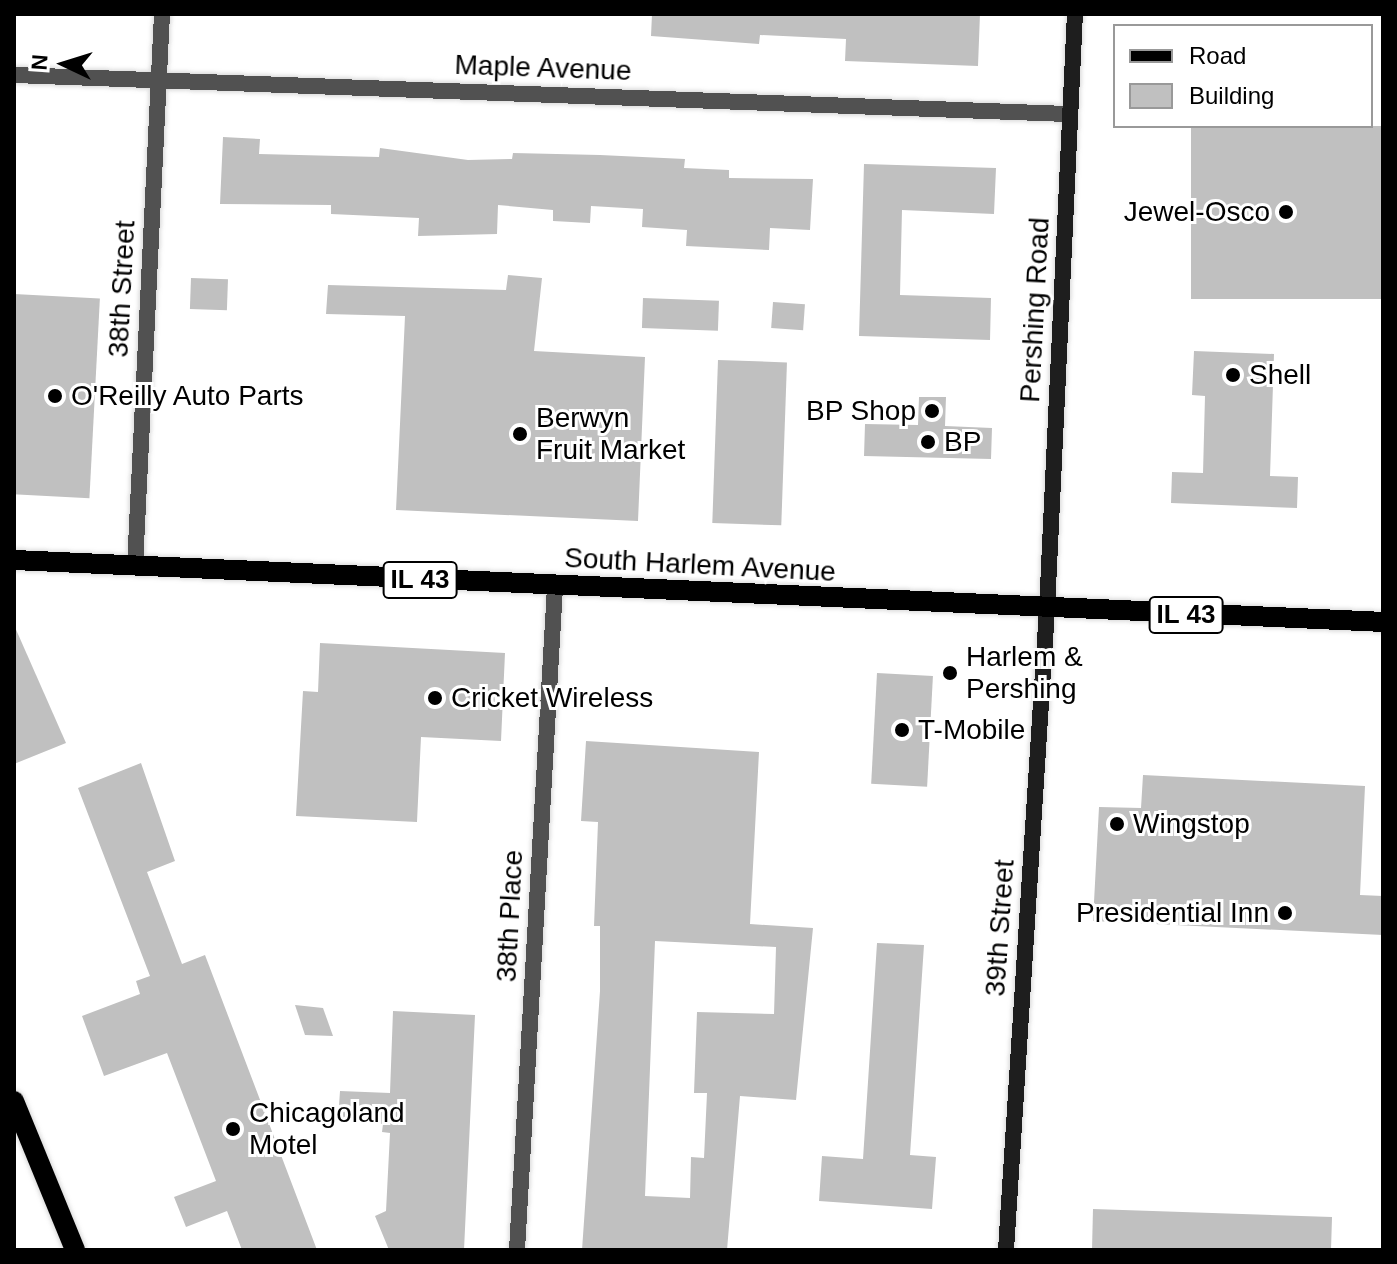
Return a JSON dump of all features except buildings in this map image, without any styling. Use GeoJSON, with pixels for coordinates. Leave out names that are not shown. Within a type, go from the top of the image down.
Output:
{"type":"FeatureCollection","features":[{"type":"Feature","properties":{"kind":"main road","name":"Pershing Road"},"geometry":{"type":"LineString","coordinates":[[1047,609],[1075,14]]}},
{"type":"Feature","properties":{"kind":"main road","name":"South Harlem Avenue"},"geometry":{"type":"LineString","coordinates":[[14,560],[1383,622]]}},
{"type":"Feature","properties":{"kind":"main road","name":"39th Street"},"geometry":{"type":"LineString","coordinates":[[1006,1250],[1047,609]]}},
{"type":"Feature","properties":{"kind":"main road"},"geometry":{"type":"LineString","coordinates":[[14,1101],[75,1250]]}},
{"type":"Feature","properties":{"kind":"street","name":"38th Street"},"geometry":{"type":"LineString","coordinates":[[135,566],[162,14]]}},
{"type":"Feature","properties":{"kind":"street","name":"Maple Avenue"},"geometry":{"type":"LineString","coordinates":[[14,75],[1070,114]]}},
{"type":"Feature","properties":{"kind":"street","name":"38th Place"},"geometry":{"type":"LineString","coordinates":[[517,1250],[555,586]]}},
{"type":"Feature","properties":{"kind":"place","name":"Jewel-Osco"},"geometry":{"type":"Point","coordinates":[1286,212]}},
{"type":"Feature","properties":{"kind":"place","name":"Shell"},"geometry":{"type":"Point","coordinates":[1233,375]}},
{"type":"Feature","properties":{"kind":"place","name":"O'Reilly Auto Parts"},"geometry":{"type":"Point","coordinates":[55,396]}},
{"type":"Feature","properties":{"kind":"place","name":"BP Shop"},"geometry":{"type":"Point","coordinates":[932,411]}},
{"type":"Feature","properties":{"kind":"place","name":"Berwyn Fruit Market"},"geometry":{"type":"Point","coordinates":[520,434]}},
{"type":"Feature","properties":{"kind":"place","name":"BP"},"geometry":{"type":"Point","coordinates":[928,442]}},
{"type":"Feature","properties":{"kind":"place","name":"Harlem & Pershing"},"geometry":{"type":"Point","coordinates":[950,673]}},
{"type":"Feature","properties":{"kind":"place","name":"Cricket Wireless"},"geometry":{"type":"Point","coordinates":[435,698]}},
{"type":"Feature","properties":{"kind":"place","name":"T-Mobile"},"geometry":{"type":"Point","coordinates":[902,730]}},
{"type":"Feature","properties":{"kind":"place","name":"Wingstop"},"geometry":{"type":"Point","coordinates":[1117,824]}},
{"type":"Feature","properties":{"kind":"place","name":"Presidential Inn"},"geometry":{"type":"Point","coordinates":[1285,913]}},
{"type":"Feature","properties":{"kind":"place","name":"Chicagoland Motel"},"geometry":{"type":"Point","coordinates":[233,1129]}}]}
